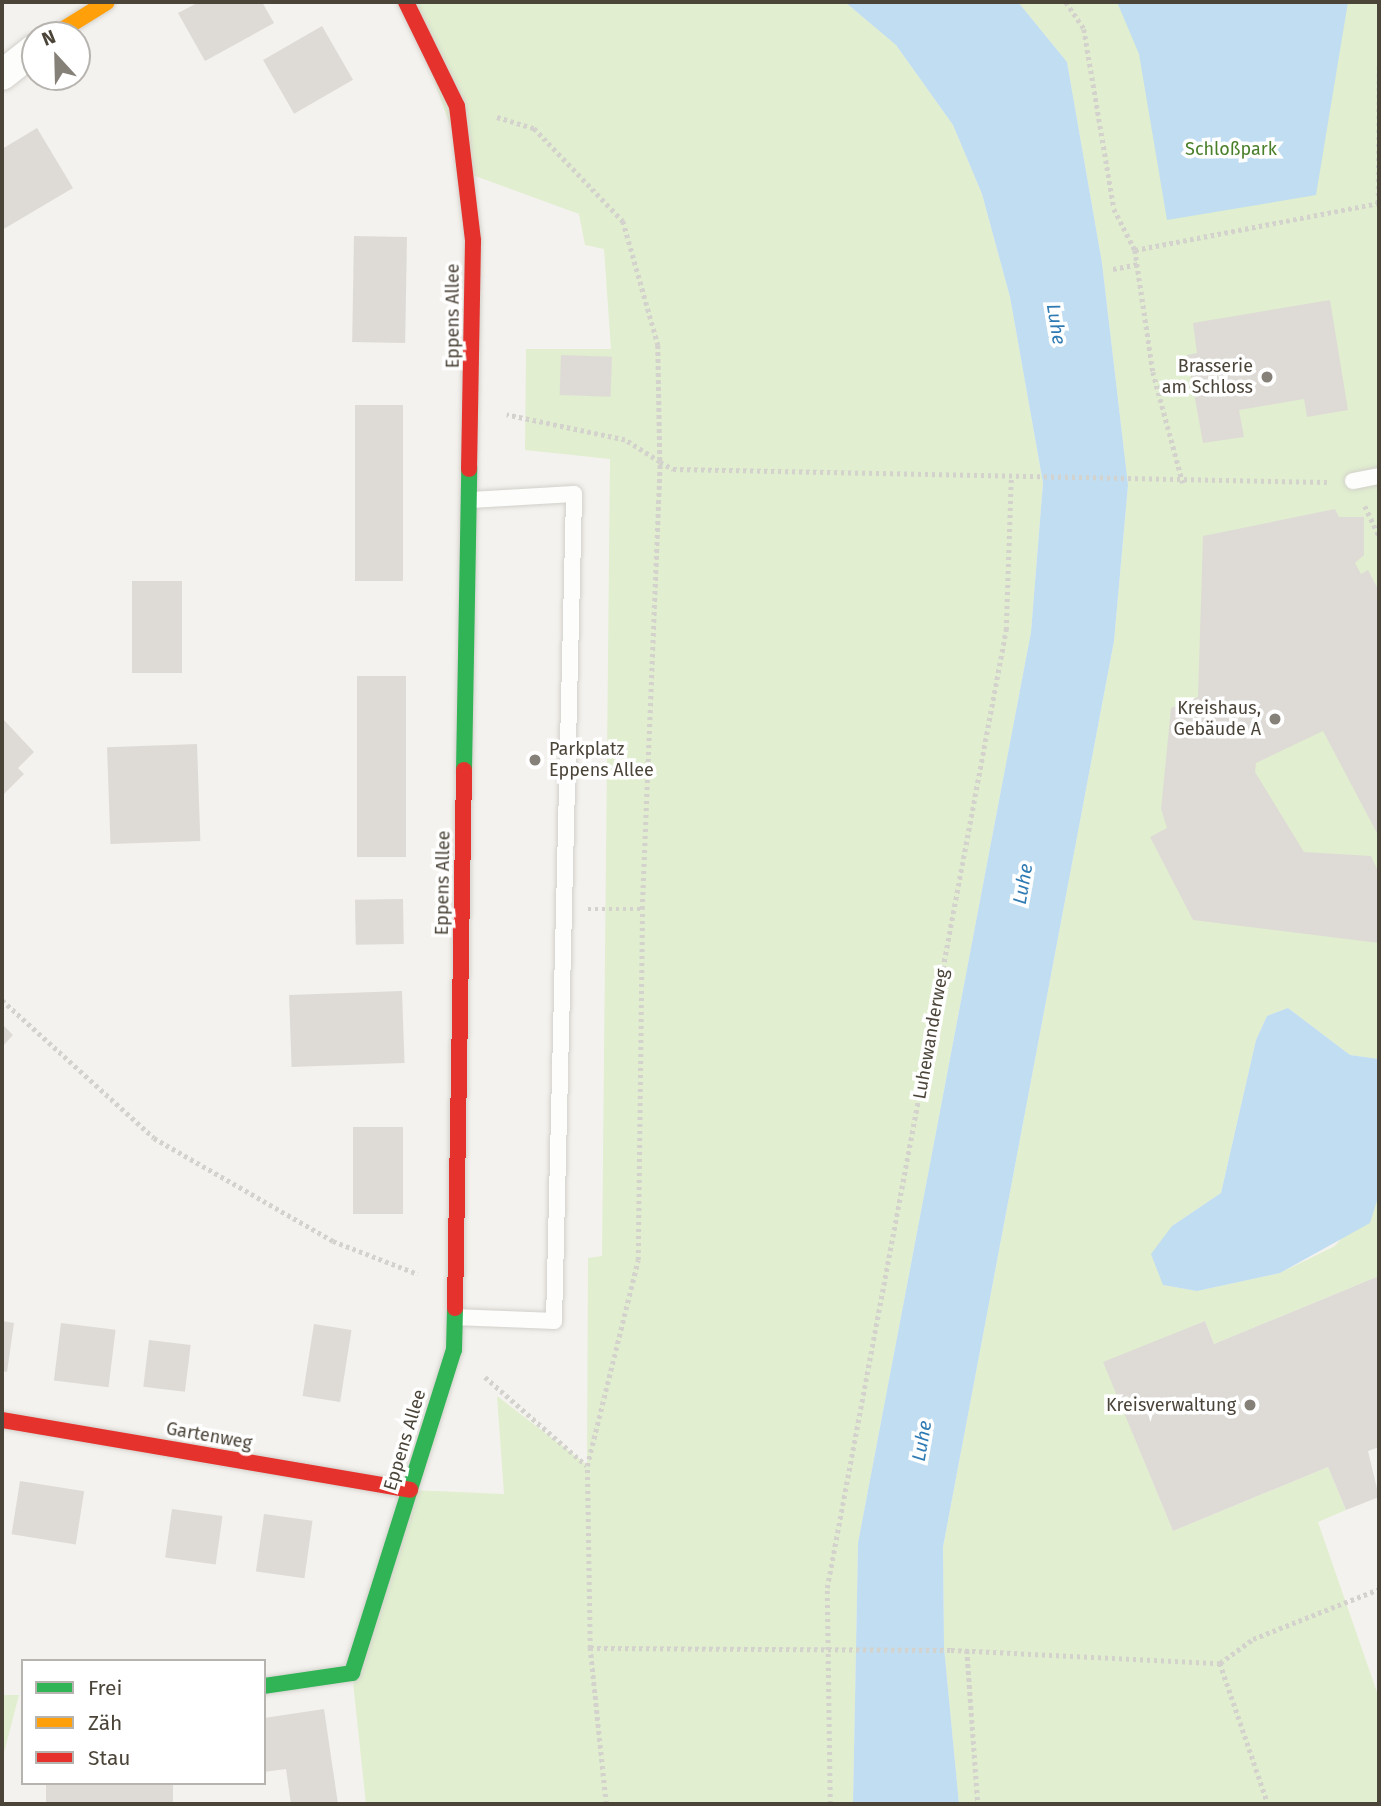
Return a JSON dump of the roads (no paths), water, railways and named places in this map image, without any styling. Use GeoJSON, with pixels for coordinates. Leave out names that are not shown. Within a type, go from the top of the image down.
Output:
{"type":"FeatureCollection","features":[{"type":"Feature","properties":{"kind":"street"},"geometry":{"type":"LineString","coordinates":[[76,21],[107,2]]}},
{"type":"Feature","properties":{"kind":"street","name":"Eppens Allee"},"geometry":{"type":"LineString","coordinates":[[266,1686],[352,1673],[454,1350],[473,241],[457,106],[406,2]]}},
{"type":"Feature","properties":{"kind":"street"},"geometry":{"type":"LineString","coordinates":[[2,75],[21,61]]}},
{"type":"Feature","properties":{"kind":"street","name":"Gartenweg"},"geometry":{"type":"LineString","coordinates":[[2,1420],[410,1490]]}},
{"type":"Feature","properties":{"kind":"lane"},"geometry":{"type":"LineString","coordinates":[[1353,481],[1379,476]]}},
{"type":"Feature","properties":{"kind":"lane"},"geometry":{"type":"LineString","coordinates":[[454,1317],[554,1321],[574,494],[470,500]]}},
{"type":"Feature","properties":{"kind":"water","name":"Luhe"},"geometry":{"type":"Polygon","coordinates":[[[845,2],[1018,2],[1067,62],[1102,263],[1128,485],[1114,641],[943,1547],[944,1647],[959,1804],[853,1804],[858,1543],[1031,632],[1043,483],[1010,297],[982,194],[953,125],[896,45],[845,2]]]}},
{"type":"Feature","properties":{"kind":"water"},"geometry":{"type":"Polygon","coordinates":[[[1117,2],[1348,2],[1316,195],[1167,220],[1139,54],[1117,2]]]}},
{"type":"Feature","properties":{"kind":"water"},"geometry":{"type":"Polygon","coordinates":[[[1288,1008],[1350,1055],[1379,1059],[1379,1194],[1370,1223],[1280,1273],[1197,1291],[1163,1285],[1151,1254],[1172,1226],[1221,1193],[1256,1040],[1267,1016],[1288,1008]]]}},
{"type":"Feature","properties":{"kind":"place","name":"Brasserie am Schloss"},"geometry":{"type":"Point","coordinates":[1267,377]}},
{"type":"Feature","properties":{"kind":"place","name":"Kreishaus, Gebäude A"},"geometry":{"type":"Point","coordinates":[1275,719]}},
{"type":"Feature","properties":{"kind":"place","name":"Parkplatz Eppens Allee"},"geometry":{"type":"Point","coordinates":[535,760]}},
{"type":"Feature","properties":{"kind":"place","name":"Kreisverwaltung"},"geometry":{"type":"Point","coordinates":[1250,1405]}},
{"type":"Feature","properties":{"kind":"park label","name":"Schloßpark"},"geometry":{"type":"Point","coordinates":[1231,149]}}]}
